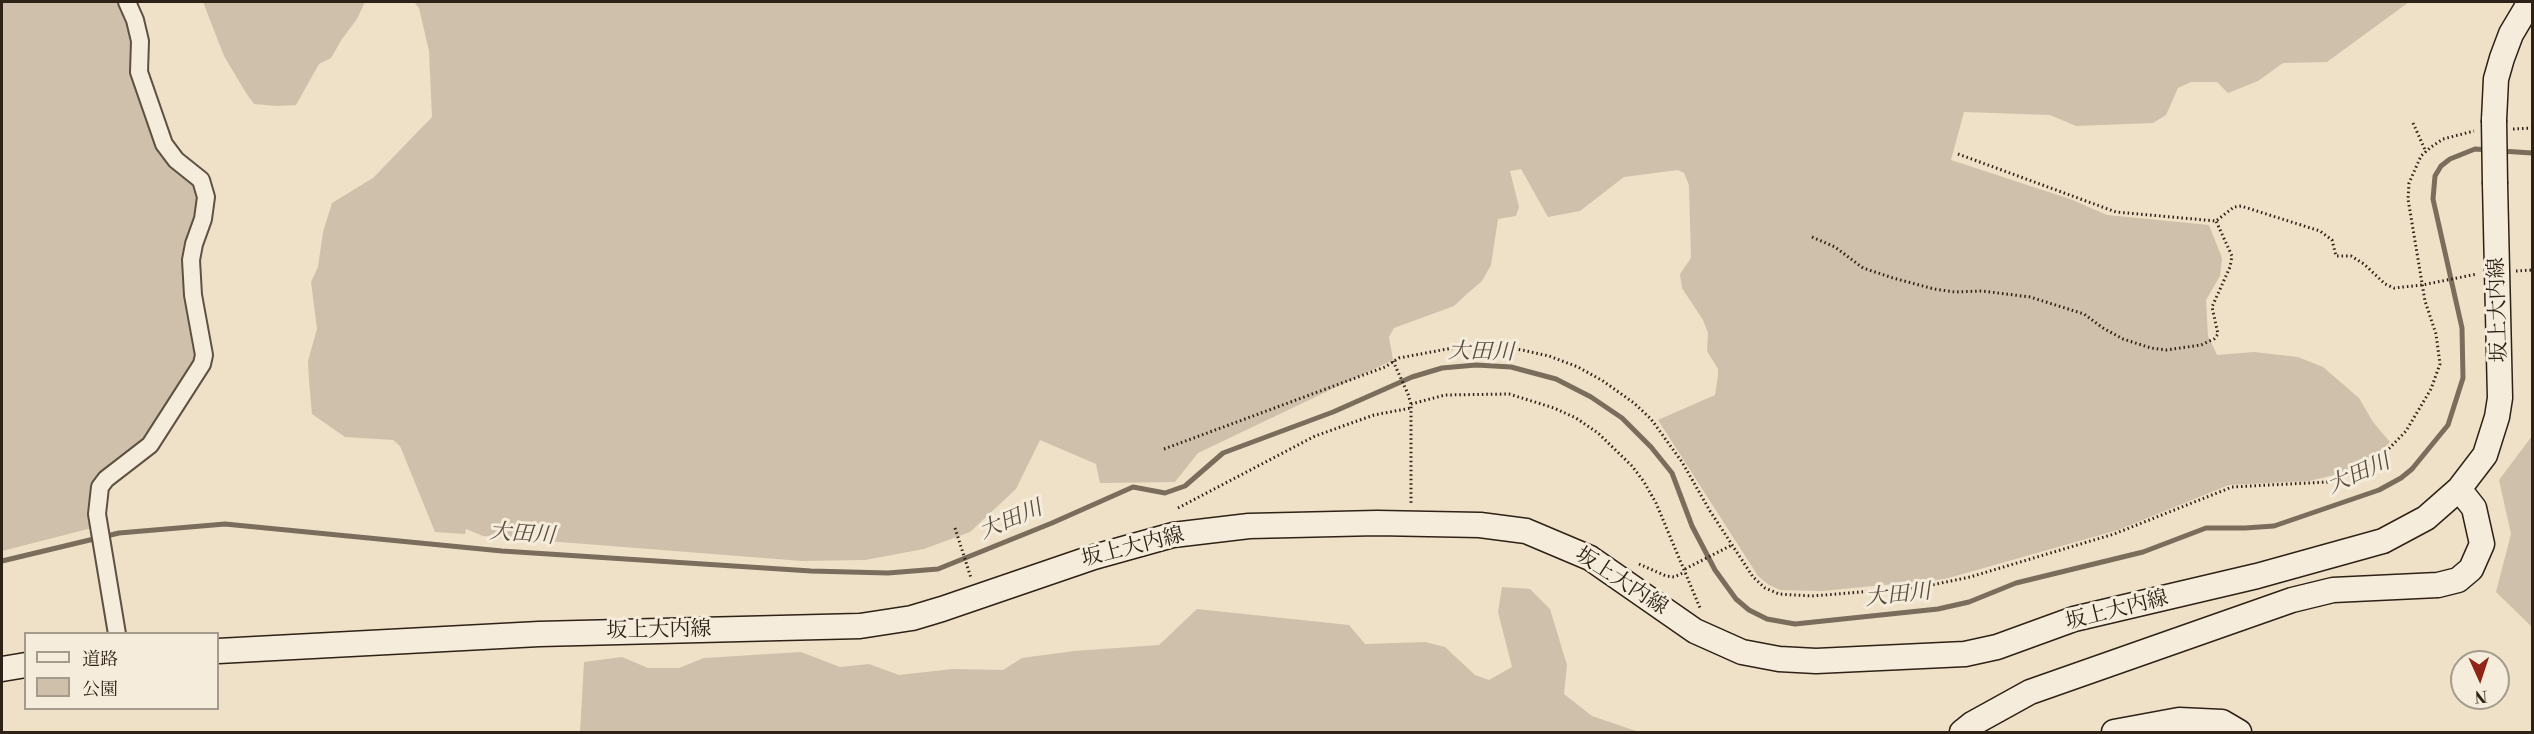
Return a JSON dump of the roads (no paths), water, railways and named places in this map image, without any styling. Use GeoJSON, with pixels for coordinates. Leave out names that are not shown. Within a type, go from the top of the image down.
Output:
{"type":"FeatureCollection","features":[{"type":"Feature","properties":{"kind":"main road","name":"坂上大内線"},"geometry":{"type":"LineString","coordinates":[[219,651],[561,633],[860,626],[912,618],[1094,556],[1173,535],[1249,526],[1410,524],[1480,525],[1526,531],[1590,558],[1704,635],[1742,652],[1779,659],[1816,661],[1965,654],[1997,647],[2074,619],[2257,576],[2383,541],[2426,518],[2459,489],[2485,455],[2497,417],[2500,398],[2494,126],[2496,79],[2511,34],[2530,2]]}},
{"type":"Feature","properties":{"kind":"main road"},"geometry":{"type":"LineString","coordinates":[[1962,732],[1972,724],[2030,692],[2292,600],[2333,590],[2438,585],[2458,580],[2471,569],[2482,544],[2481,529],[2474,508],[2459,489]]}},
{"type":"Feature","properties":{"kind":"main road"},"geometry":{"type":"LineString","coordinates":[[2,669],[24,665]]}},
{"type":"Feature","properties":{"kind":"main road"},"geometry":{"type":"LineString","coordinates":[[2114,732],[2158,723],[2196,720],[2222,722],[2239,732]]}},
{"type":"Feature","properties":{"kind":"street"},"geometry":{"type":"LineString","coordinates":[[117,632],[97,514],[100,487],[106,478],[150,445],[202,364],[204,355],[190,279],[194,244],[203,219],[206,197],[201,180],[176,160],[164,144],[139,72],[140,41],[135,20],[127,2]]}},
{"type":"Feature","properties":{"kind":"waterway","name":"大田川"},"geometry":{"type":"LineString","coordinates":[[2,561],[119,533],[225,524],[502,551],[811,571],[888,573],[938,569],[1133,487],[1165,493],[1185,486],[1223,453],[1333,412],[1412,377],[1442,368],[1476,365],[1511,367],[1556,379],[1591,397],[1622,418],[1651,447],[1672,473],[1692,526],[1715,570],[1736,599],[1749,610],[1767,619],[1795,624],[1938,609],[1969,602],[2016,583],[2143,552],[2206,528],[2274,526],[2379,490],[2412,469],[2448,425],[2463,378],[2462,328],[2433,199],[2435,176],[2441,166],[2450,159],[2475,149],[2489,150]]}},
{"type":"Feature","properties":{"kind":"waterway","name":"大田川"},"geometry":{"type":"LineString","coordinates":[[2501,151],[2532,153]]}}]}
